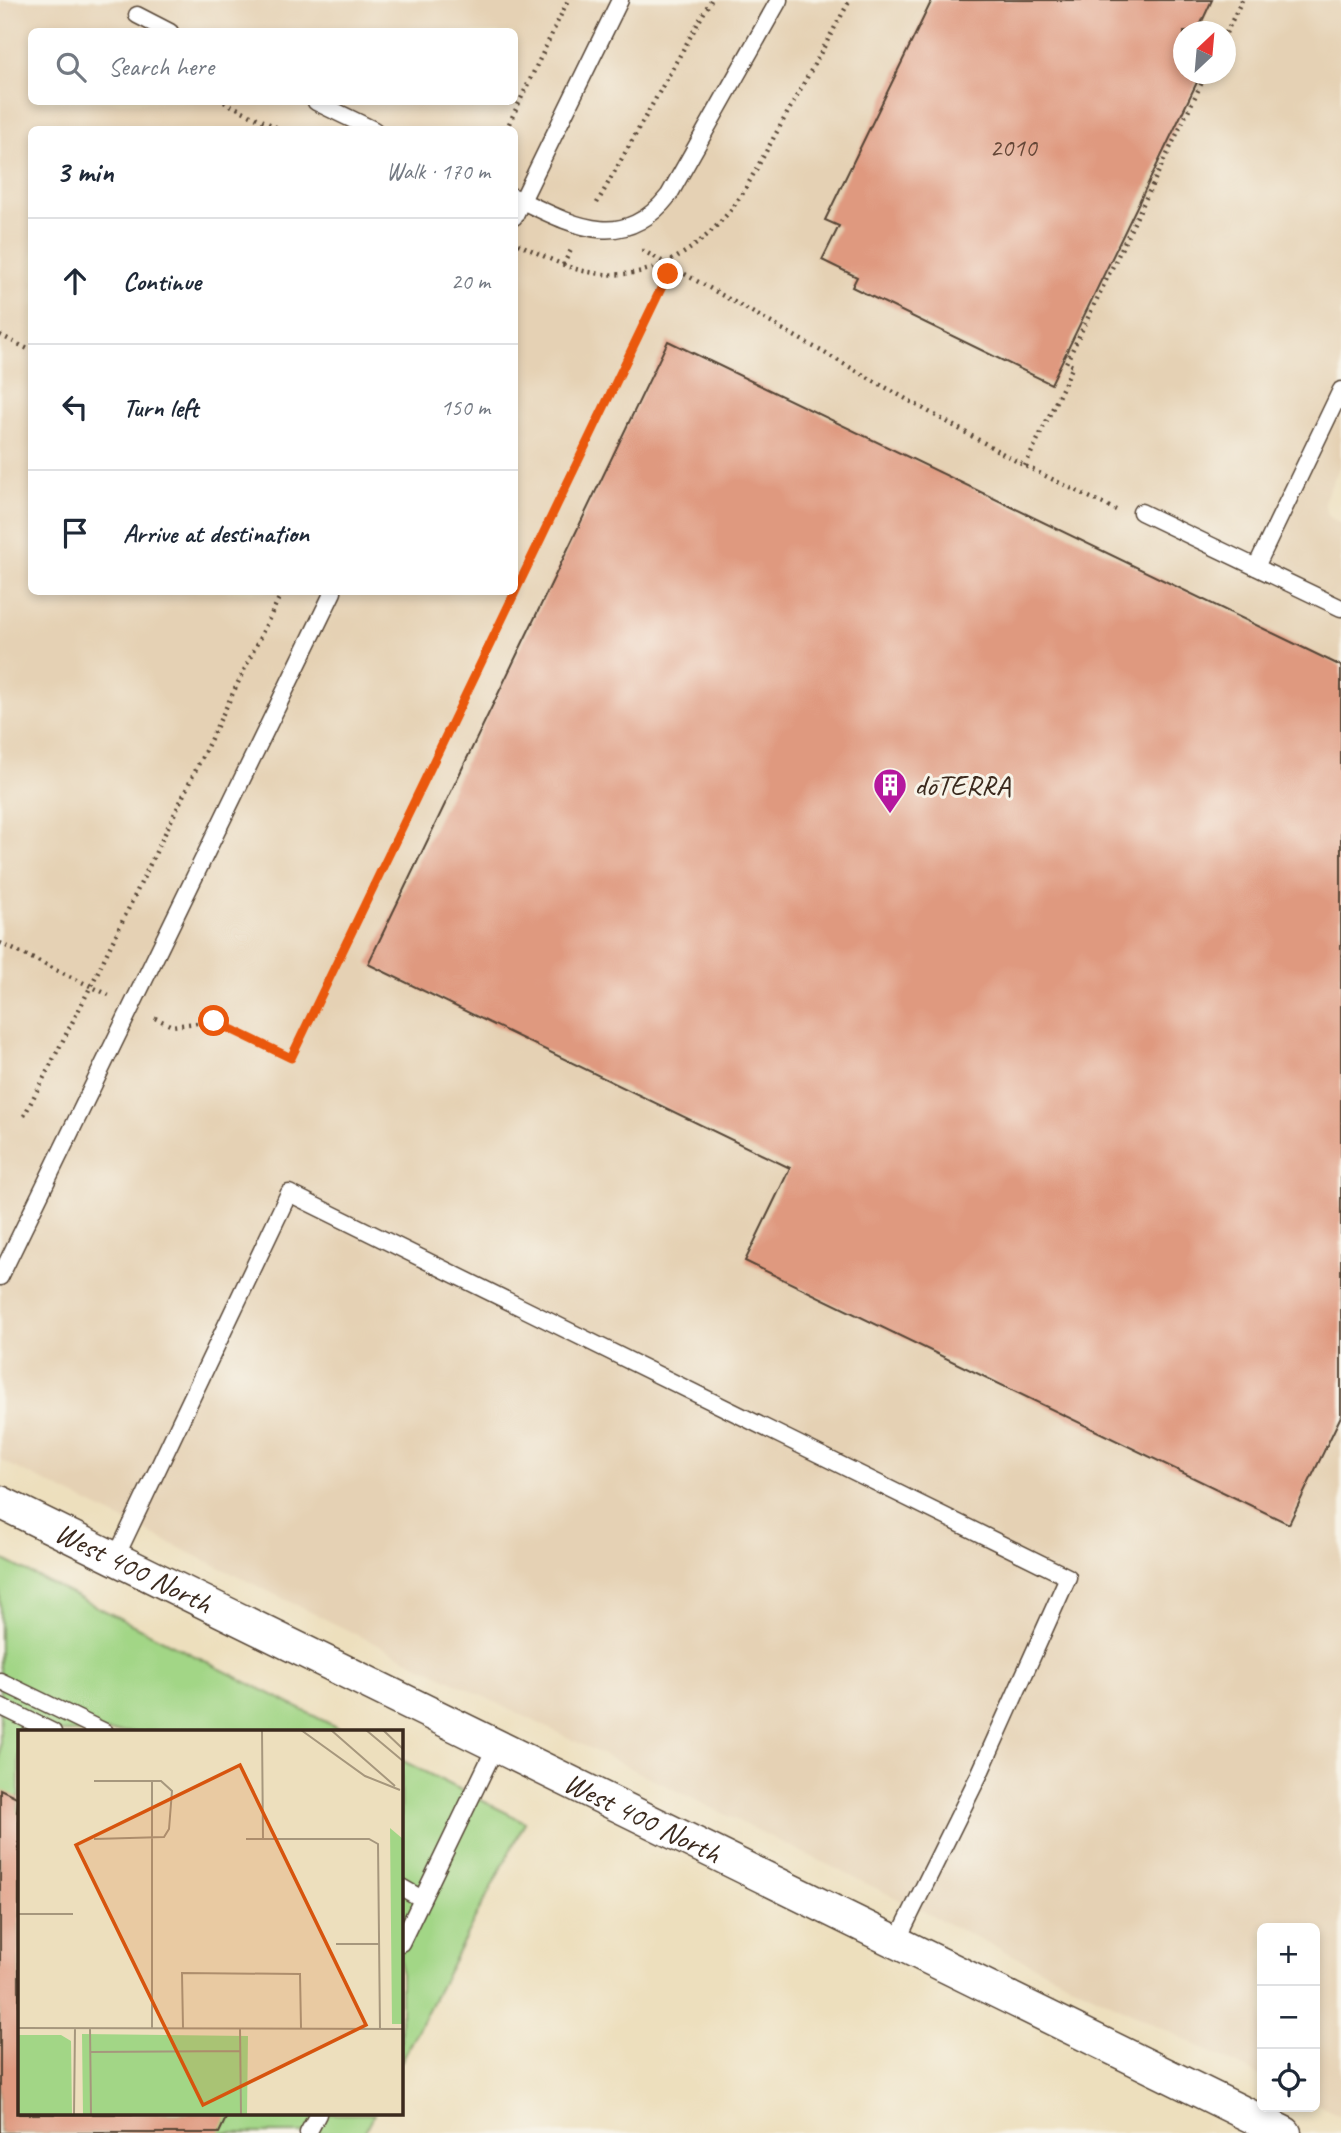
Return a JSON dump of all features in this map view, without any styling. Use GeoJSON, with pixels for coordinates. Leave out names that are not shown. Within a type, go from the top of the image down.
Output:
{"type":"FeatureCollection","features":[{"type":"Feature","properties":{"kind":"street","name":"West 400 North"},"geometry":{"type":"LineString","coordinates":[[0,1502],[1285,2133]]}},
{"type":"Feature","properties":{"kind":"lane"},"geometry":{"type":"LineString","coordinates":[[620,0],[518,199],[584,228],[608,231],[628,227],[644,219],[658,209],[669,195],[779,0]]}},
{"type":"Feature","properties":{"kind":"lane"},"geometry":{"type":"LineString","coordinates":[[136,15],[162,28]]}},
{"type":"Feature","properties":{"kind":"lane"},"geometry":{"type":"LineString","coordinates":[[322,105],[366,126]]}},
{"type":"Feature","properties":{"kind":"lane"},"geometry":{"type":"LineString","coordinates":[[1256,567],[1341,390]]}},
{"type":"Feature","properties":{"kind":"lane"},"geometry":{"type":"LineString","coordinates":[[1141,512],[1341,608]]}},
{"type":"Feature","properties":{"kind":"lane"},"geometry":{"type":"LineString","coordinates":[[0,1277],[332,595]]}},
{"type":"Feature","properties":{"kind":"lane"},"geometry":{"type":"LineString","coordinates":[[115,1559],[289,1192],[1068,1577],[979,1775],[896,1942]]}},
{"type":"Feature","properties":{"kind":"lane"},"geometry":{"type":"LineString","coordinates":[[0,1681],[101,1730]]}},
{"type":"Feature","properties":{"kind":"lane"},"geometry":{"type":"LineString","coordinates":[[0,1706],[49,1730]]}},
{"type":"Feature","properties":{"kind":"lane"},"geometry":{"type":"LineString","coordinates":[[402,1941],[496,1746]]}},
{"type":"Feature","properties":{"kind":"lane"},"geometry":{"type":"LineString","coordinates":[[402,1888],[422,1899]]}},
{"type":"Feature","properties":{"kind":"lane"},"geometry":{"type":"LineString","coordinates":[[308,2133],[317,2116]]}},
{"type":"Feature","properties":{"kind":"path"},"geometry":{"type":"LineString","coordinates":[[518,105],[568,0]]}},
{"type":"Feature","properties":{"kind":"path"},"geometry":{"type":"LineString","coordinates":[[563,265],[711,0]]}},
{"type":"Feature","properties":{"kind":"path"},"geometry":{"type":"LineString","coordinates":[[1232,21],[1242,0]]}},
{"type":"Feature","properties":{"kind":"path"},"geometry":{"type":"LineString","coordinates":[[1025,466],[1073,366],[1066,363],[1201,84]]}},
{"type":"Feature","properties":{"kind":"path"},"geometry":{"type":"LineString","coordinates":[[230,105],[274,126]]}},
{"type":"Feature","properties":{"kind":"path"},"geometry":{"type":"LineString","coordinates":[[508,126],[518,105]]}},
{"type":"Feature","properties":{"kind":"path"},"geometry":{"type":"LineString","coordinates":[[608,231],[1025,466],[1137,520],[1141,512]]}},
{"type":"Feature","properties":{"kind":"path"},"geometry":{"type":"LineString","coordinates":[[518,586],[668,274],[667,264]]}},
{"type":"Feature","properties":{"kind":"path"},"geometry":{"type":"LineString","coordinates":[[0,335],[28,349]]}},
{"type":"Feature","properties":{"kind":"path"},"geometry":{"type":"LineString","coordinates":[[24,1116],[91,986],[281,595]]}},
{"type":"Feature","properties":{"kind":"path"},"geometry":{"type":"LineString","coordinates":[[214,1021],[291,1058],[514,595]]}},
{"type":"Feature","properties":{"kind":"shaded area"},"geometry":{"type":"Polygon","coordinates":[[[0,0],[1341,0],[1341,464],[1324,501],[1327,515],[1341,524],[1341,2116],[1320,2106],[1320,1923],[1257,1923],[1257,2075],[0,1460],[0,0]]]}},
{"type":"Feature","properties":{"kind":"green space"},"geometry":{"type":"Polygon","coordinates":[[[0,1558],[342,1730],[18,1730],[18,2116],[373,2116],[364,2133],[0,2133],[0,1558]]]}},
{"type":"Feature","properties":{"kind":"green space"},"geometry":{"type":"Polygon","coordinates":[[[402,1760],[525,1822],[402,2060],[402,1760]]]}},
{"type":"Feature","properties":{"kind":"building"},"geometry":{"type":"Polygon","coordinates":[[[932,0],[1212,0],[1202,21],[1173,21],[1173,84],[1196,84],[1051,384],[852,287],[857,277],[822,260],[839,226],[825,220],[932,0]]]}},
{"type":"Feature","properties":{"kind":"building","name":"dōTERRA"},"geometry":{"type":"Polygon","coordinates":[[[668,341],[1341,666],[1341,1416],[1289,1524],[745,1261],[790,1168],[368,964],[668,341]]]}},
{"type":"Feature","properties":{"kind":"building"},"geometry":{"type":"Polygon","coordinates":[[[0,1789],[18,1798],[18,2116],[227,2116],[219,2133],[0,2133],[0,1789]]]}},
{"type":"Feature","properties":{"kind":"place","name":"dōTERRA"},"geometry":{"type":"Point","coordinates":[890,815]}},
{"type":"Feature","properties":{"kind":"route"},"geometry":{"type":"LineString","coordinates":[[214,1021],[291,1058],[668,274]]}}]}
